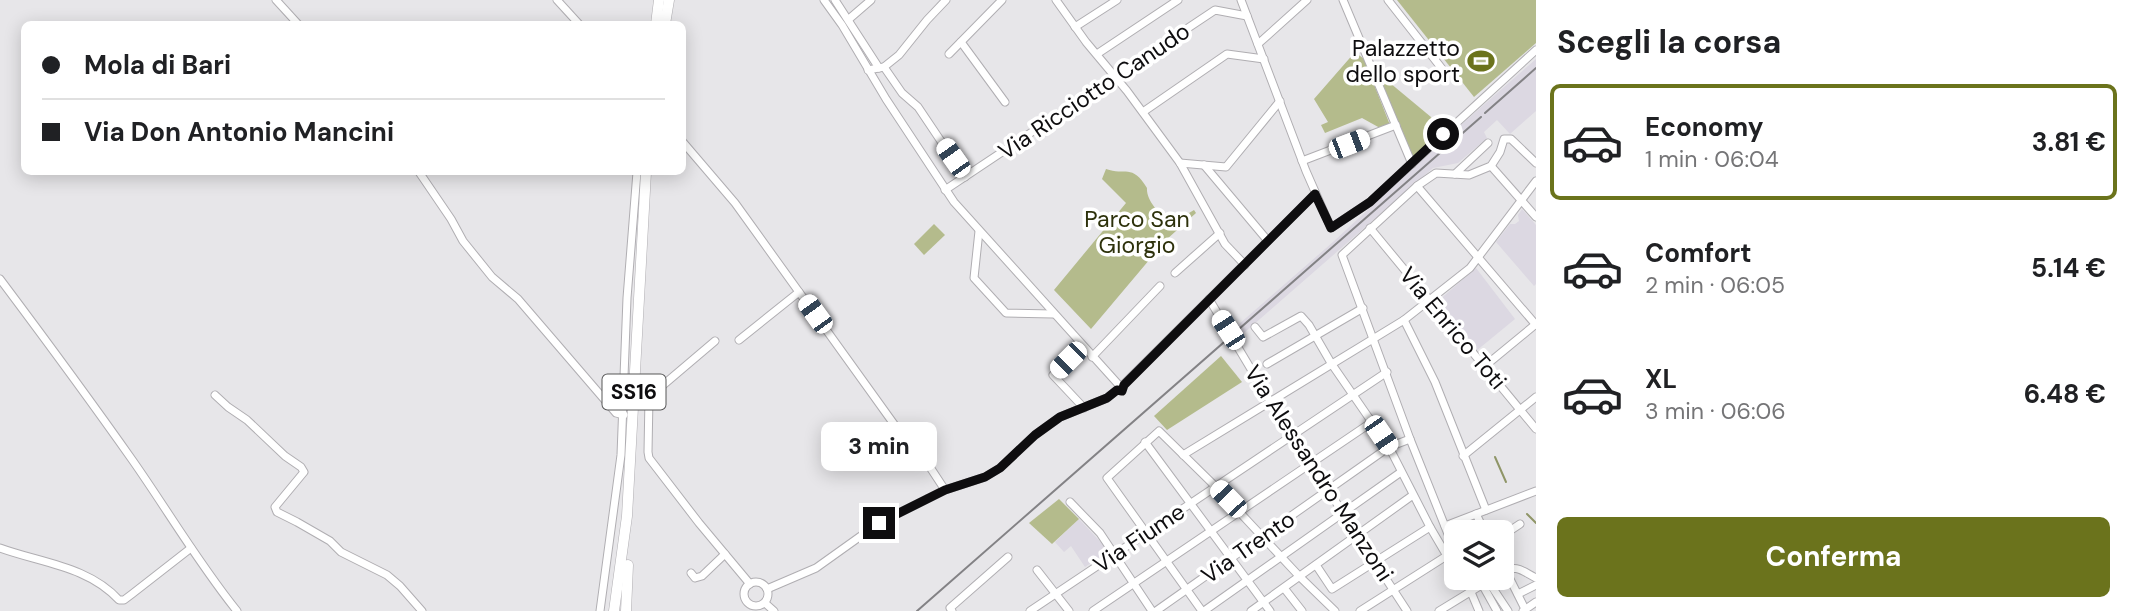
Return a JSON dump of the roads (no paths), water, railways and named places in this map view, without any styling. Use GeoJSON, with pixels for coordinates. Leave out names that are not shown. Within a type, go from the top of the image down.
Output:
{"type":"FeatureCollection","features":[{"type":"Feature","properties":{"kind":"highway"},"geometry":{"type":"LineString","coordinates":[[656,21],[659,0]]}},
{"type":"Feature","properties":{"kind":"highway"},"geometry":{"type":"LineString","coordinates":[[666,21],[669,0]]}},
{"type":"Feature","properties":{"kind":"highway","name":"SS16"},"geometry":{"type":"LineString","coordinates":[[614,611],[627,516],[646,175]]}},
{"type":"Feature","properties":{"kind":"highway","name":"SS16"},"geometry":{"type":"LineString","coordinates":[[623,611],[637,451],[652,175]]}},
{"type":"Feature","properties":{"kind":"street"},"geometry":{"type":"LineString","coordinates":[[276,0],[295,21]]}},
{"type":"Feature","properties":{"kind":"street"},"geometry":{"type":"LineString","coordinates":[[557,0],[576,21]]}},
{"type":"Feature","properties":{"kind":"street"},"geometry":{"type":"LineString","coordinates":[[824,0],[945,190],[1119,386]]}},
{"type":"Feature","properties":{"kind":"street"},"geometry":{"type":"LineString","coordinates":[[835,0],[902,93],[918,107],[965,177]]}},
{"type":"Feature","properties":{"kind":"street"},"geometry":{"type":"LineString","coordinates":[[849,19],[871,0]]}},
{"type":"Feature","properties":{"kind":"street"},"geometry":{"type":"LineString","coordinates":[[868,70],[882,67],[899,55],[946,0]]}},
{"type":"Feature","properties":{"kind":"street"},"geometry":{"type":"LineString","coordinates":[[949,54],[1002,0]]}},
{"type":"Feature","properties":{"kind":"street"},"geometry":{"type":"LineString","coordinates":[[1056,0],[1180,163],[1225,244],[1245,265]]}},
{"type":"Feature","properties":{"kind":"street"},"geometry":{"type":"LineString","coordinates":[[1075,27],[1117,0]]}},
{"type":"Feature","properties":{"kind":"street"},"geometry":{"type":"LineString","coordinates":[[1097,54],[1178,0]]}},
{"type":"Feature","properties":{"kind":"street"},"geometry":{"type":"LineString","coordinates":[[1241,0],[1302,162],[1331,228],[1370,202],[1536,50]]}},
{"type":"Feature","properties":{"kind":"street"},"geometry":{"type":"LineString","coordinates":[[1258,44],[1307,0]]}},
{"type":"Feature","properties":{"kind":"street"},"geometry":{"type":"LineString","coordinates":[[1343,0],[1412,164]]}},
{"type":"Feature","properties":{"kind":"street"},"geometry":{"type":"LineString","coordinates":[[1388,0],[1443,71]]}},
{"type":"Feature","properties":{"kind":"street","name":"Via Ricciotto Canudo"},"geometry":{"type":"LineString","coordinates":[[945,190],[1214,10],[1247,16]]}},
{"type":"Feature","properties":{"kind":"street"},"geometry":{"type":"LineString","coordinates":[[961,42],[1005,102]]}},
{"type":"Feature","properties":{"kind":"street"},"geometry":{"type":"LineString","coordinates":[[1143,113],[1227,54],[1264,59]]}},
{"type":"Feature","properties":{"kind":"street"},"geometry":{"type":"LineString","coordinates":[[886,99],[902,93]]}},
{"type":"Feature","properties":{"kind":"street"},"geometry":{"type":"LineString","coordinates":[[1180,163],[1226,167],[1280,102]]}},
{"type":"Feature","properties":{"kind":"street"},"geometry":{"type":"LineString","coordinates":[[1302,162],[1395,125]]}},
{"type":"Feature","properties":{"kind":"street"},"geometry":{"type":"LineString","coordinates":[[1444,524],[1342,255],[1417,186],[1436,173],[1469,175],[1491,166],[1504,139],[1511,139],[1536,163]]}},
{"type":"Feature","properties":{"kind":"street"},"geometry":{"type":"LineString","coordinates":[[1455,174],[1489,143]]}},
{"type":"Feature","properties":{"kind":"street"},"geometry":{"type":"LineString","coordinates":[[686,146],[735,202],[909,445],[922,455],[945,490]]}},
{"type":"Feature","properties":{"kind":"street"},"geometry":{"type":"LineString","coordinates":[[1204,165],[1268,241]]}},
{"type":"Feature","properties":{"kind":"street"},"geometry":{"type":"LineString","coordinates":[[1491,166],[1536,217]]}},
{"type":"Feature","properties":{"kind":"street"},"geometry":{"type":"LineString","coordinates":[[421,175],[463,241],[492,277],[518,299],[616,414],[624,415]]}},
{"type":"Feature","properties":{"kind":"street"},"geometry":{"type":"LineString","coordinates":[[600,611],[619,475],[637,175]]}},
{"type":"Feature","properties":{"kind":"street"},"geometry":{"type":"LineString","coordinates":[[1184,455],[1430,302],[1470,268],[1536,181]]}},
{"type":"Feature","properties":{"kind":"street"},"geometry":{"type":"LineString","coordinates":[[1417,186],[1536,324],[1485,366]]}},
{"type":"Feature","properties":{"kind":"street"},"geometry":{"type":"LineString","coordinates":[[767,589],[816,568],[879,523],[945,490],[985,477],[1000,468],[1035,435],[1060,417],[1107,398],[1315,194]]}},
{"type":"Feature","properties":{"kind":"street","name":"Via Enrico Toti"},"geometry":{"type":"LineString","coordinates":[[1370,228],[1536,429]]}},
{"type":"Feature","properties":{"kind":"street"},"geometry":{"type":"LineString","coordinates":[[979,231],[974,278],[1006,313],[1053,314]]}},
{"type":"Feature","properties":{"kind":"street"},"geometry":{"type":"LineString","coordinates":[[1175,273],[1220,233]]}},
{"type":"Feature","properties":{"kind":"street"},"geometry":{"type":"LineString","coordinates":[[0,279],[54,350],[218,588],[237,611]]}},
{"type":"Feature","properties":{"kind":"street"},"geometry":{"type":"LineString","coordinates":[[1092,357],[1160,286]]}},
{"type":"Feature","properties":{"kind":"street"},"geometry":{"type":"LineString","coordinates":[[739,340],[799,292]]}},
{"type":"Feature","properties":{"kind":"street","name":"Via Alessandro Manzoni"},"geometry":{"type":"LineString","coordinates":[[1209,299],[1270,401],[1408,611]]}},
{"type":"Feature","properties":{"kind":"street"},"geometry":{"type":"LineString","coordinates":[[1268,363],[1363,307]]}},
{"type":"Feature","properties":{"kind":"street"},"geometry":{"type":"LineString","coordinates":[[1255,327],[1263,337],[1301,316],[1389,447],[1444,551]]}},
{"type":"Feature","properties":{"kind":"street"},"geometry":{"type":"LineString","coordinates":[[1404,320],[1435,382],[1486,510]]}},
{"type":"Feature","properties":{"kind":"street"},"geometry":{"type":"LineString","coordinates":[[715,341],[649,397],[648,452],[649,458],[674,493],[750,584]]}},
{"type":"Feature","properties":{"kind":"street"},"geometry":{"type":"LineString","coordinates":[[1082,346],[1053,375],[1084,408]]}},
{"type":"Feature","properties":{"kind":"street","name":"Via Fiume"},"geometry":{"type":"LineString","coordinates":[[1030,611],[1387,372]]}},
{"type":"Feature","properties":{"kind":"street"},"geometry":{"type":"LineString","coordinates":[[215,396],[247,419],[304,472],[275,507],[277,512],[330,541],[341,552],[387,575],[422,611]]}},
{"type":"Feature","properties":{"kind":"street"},"geometry":{"type":"LineString","coordinates":[[1463,456],[1536,397]]}},
{"type":"Feature","properties":{"kind":"street"},"geometry":{"type":"LineString","coordinates":[[1093,611],[1372,422]]}},
{"type":"Feature","properties":{"kind":"street"},"geometry":{"type":"LineString","coordinates":[[1335,611],[1300,577],[1281,557],[1240,512],[1216,487],[1159,431],[1107,478],[1203,611],[1281,557],[1401,472]]}},
{"type":"Feature","properties":{"kind":"street","name":"Via Trento"},"geometry":{"type":"LineString","coordinates":[[1154,611],[1389,447],[1410,439]]}},
{"type":"Feature","properties":{"kind":"street"},"geometry":{"type":"LineString","coordinates":[[1145,442],[1270,611]]}},
{"type":"Feature","properties":{"kind":"street"},"geometry":{"type":"LineString","coordinates":[[1462,520],[1536,491]]}},
{"type":"Feature","properties":{"kind":"street"},"geometry":{"type":"LineString","coordinates":[[1251,611],[1413,495]]}},
{"type":"Feature","properties":{"kind":"street"},"geometry":{"type":"LineString","coordinates":[[1070,502],[1100,533],[1154,611]]}},
{"type":"Feature","properties":{"kind":"street"},"geometry":{"type":"LineString","coordinates":[[1476,514],[1479,520]]}},
{"type":"Feature","properties":{"kind":"street"},"geometry":{"type":"LineString","coordinates":[[1514,528],[1520,524]]}},
{"type":"Feature","properties":{"kind":"street"},"geometry":{"type":"LineString","coordinates":[[1317,565],[1332,589],[1430,527]]}},
{"type":"Feature","properties":{"kind":"street"},"geometry":{"type":"LineString","coordinates":[[0,548],[90,577],[119,600],[124,600],[191,548]]}},
{"type":"Feature","properties":{"kind":"street"},"geometry":{"type":"LineString","coordinates":[[691,573],[695,578],[702,576],[725,554]]}},
{"type":"Feature","properties":{"kind":"street"},"geometry":{"type":"LineString","coordinates":[[952,611],[950,608],[1008,556]]}},
{"type":"Feature","properties":{"kind":"street"},"geometry":{"type":"LineString","coordinates":[[1360,611],[1444,558]]}},
{"type":"Feature","properties":{"kind":"street"},"geometry":{"type":"LineString","coordinates":[[1514,567],[1536,578]]}},
{"type":"Feature","properties":{"kind":"street"},"geometry":{"type":"LineString","coordinates":[[1037,570],[1069,611]]}},
{"type":"Feature","properties":{"kind":"street"},"geometry":{"type":"LineString","coordinates":[[762,583],[767,589],[768,597],[765,603],[748,608],[744,594],[750,584],[762,583]]}},
{"type":"Feature","properties":{"kind":"street"},"geometry":{"type":"LineString","coordinates":[[1518,594],[1536,585]]}},
{"type":"Feature","properties":{"kind":"street"},"geometry":{"type":"LineString","coordinates":[[1514,587],[1524,610],[1536,603]]}},
{"type":"Feature","properties":{"kind":"street"},"geometry":{"type":"LineString","coordinates":[[1284,588],[1302,611]]}},
{"type":"Feature","properties":{"kind":"street"},"geometry":{"type":"LineString","coordinates":[[1438,611],[1470,590],[1479,611]]}},
{"type":"Feature","properties":{"kind":"street"},"geometry":{"type":"LineString","coordinates":[[1490,590],[1497,611]]}},
{"type":"Feature","properties":{"kind":"street"},"geometry":{"type":"LineString","coordinates":[[1494,590],[1508,611]]}},
{"type":"Feature","properties":{"kind":"street"},"geometry":{"type":"LineString","coordinates":[[765,603],[774,611]]}},
{"type":"Feature","properties":{"kind":"waterway"},"geometry":{"type":"LineString","coordinates":[[1495,457],[1506,482]]}},
{"type":"Feature","properties":{"kind":"waterway"},"geometry":{"type":"LineString","coordinates":[[1527,514],[1536,523]]}},
{"type":"Feature","properties":{"kind":"railway"},"geometry":{"type":"LineString","coordinates":[[1485,113],[1536,68]]}},
{"type":"Feature","properties":{"kind":"railway"},"geometry":{"type":"LineString","coordinates":[[917,611],[1481,117]]}},
{"type":"Feature","properties":{"kind":"place","name":"Palazzetto dello sport"},"geometry":{"type":"Point","coordinates":[1481,61]}},
{"type":"Feature","properties":{"kind":"park label","name":"Parco San Giorgio"},"geometry":{"type":"Point","coordinates":[1137,232]}}]}
